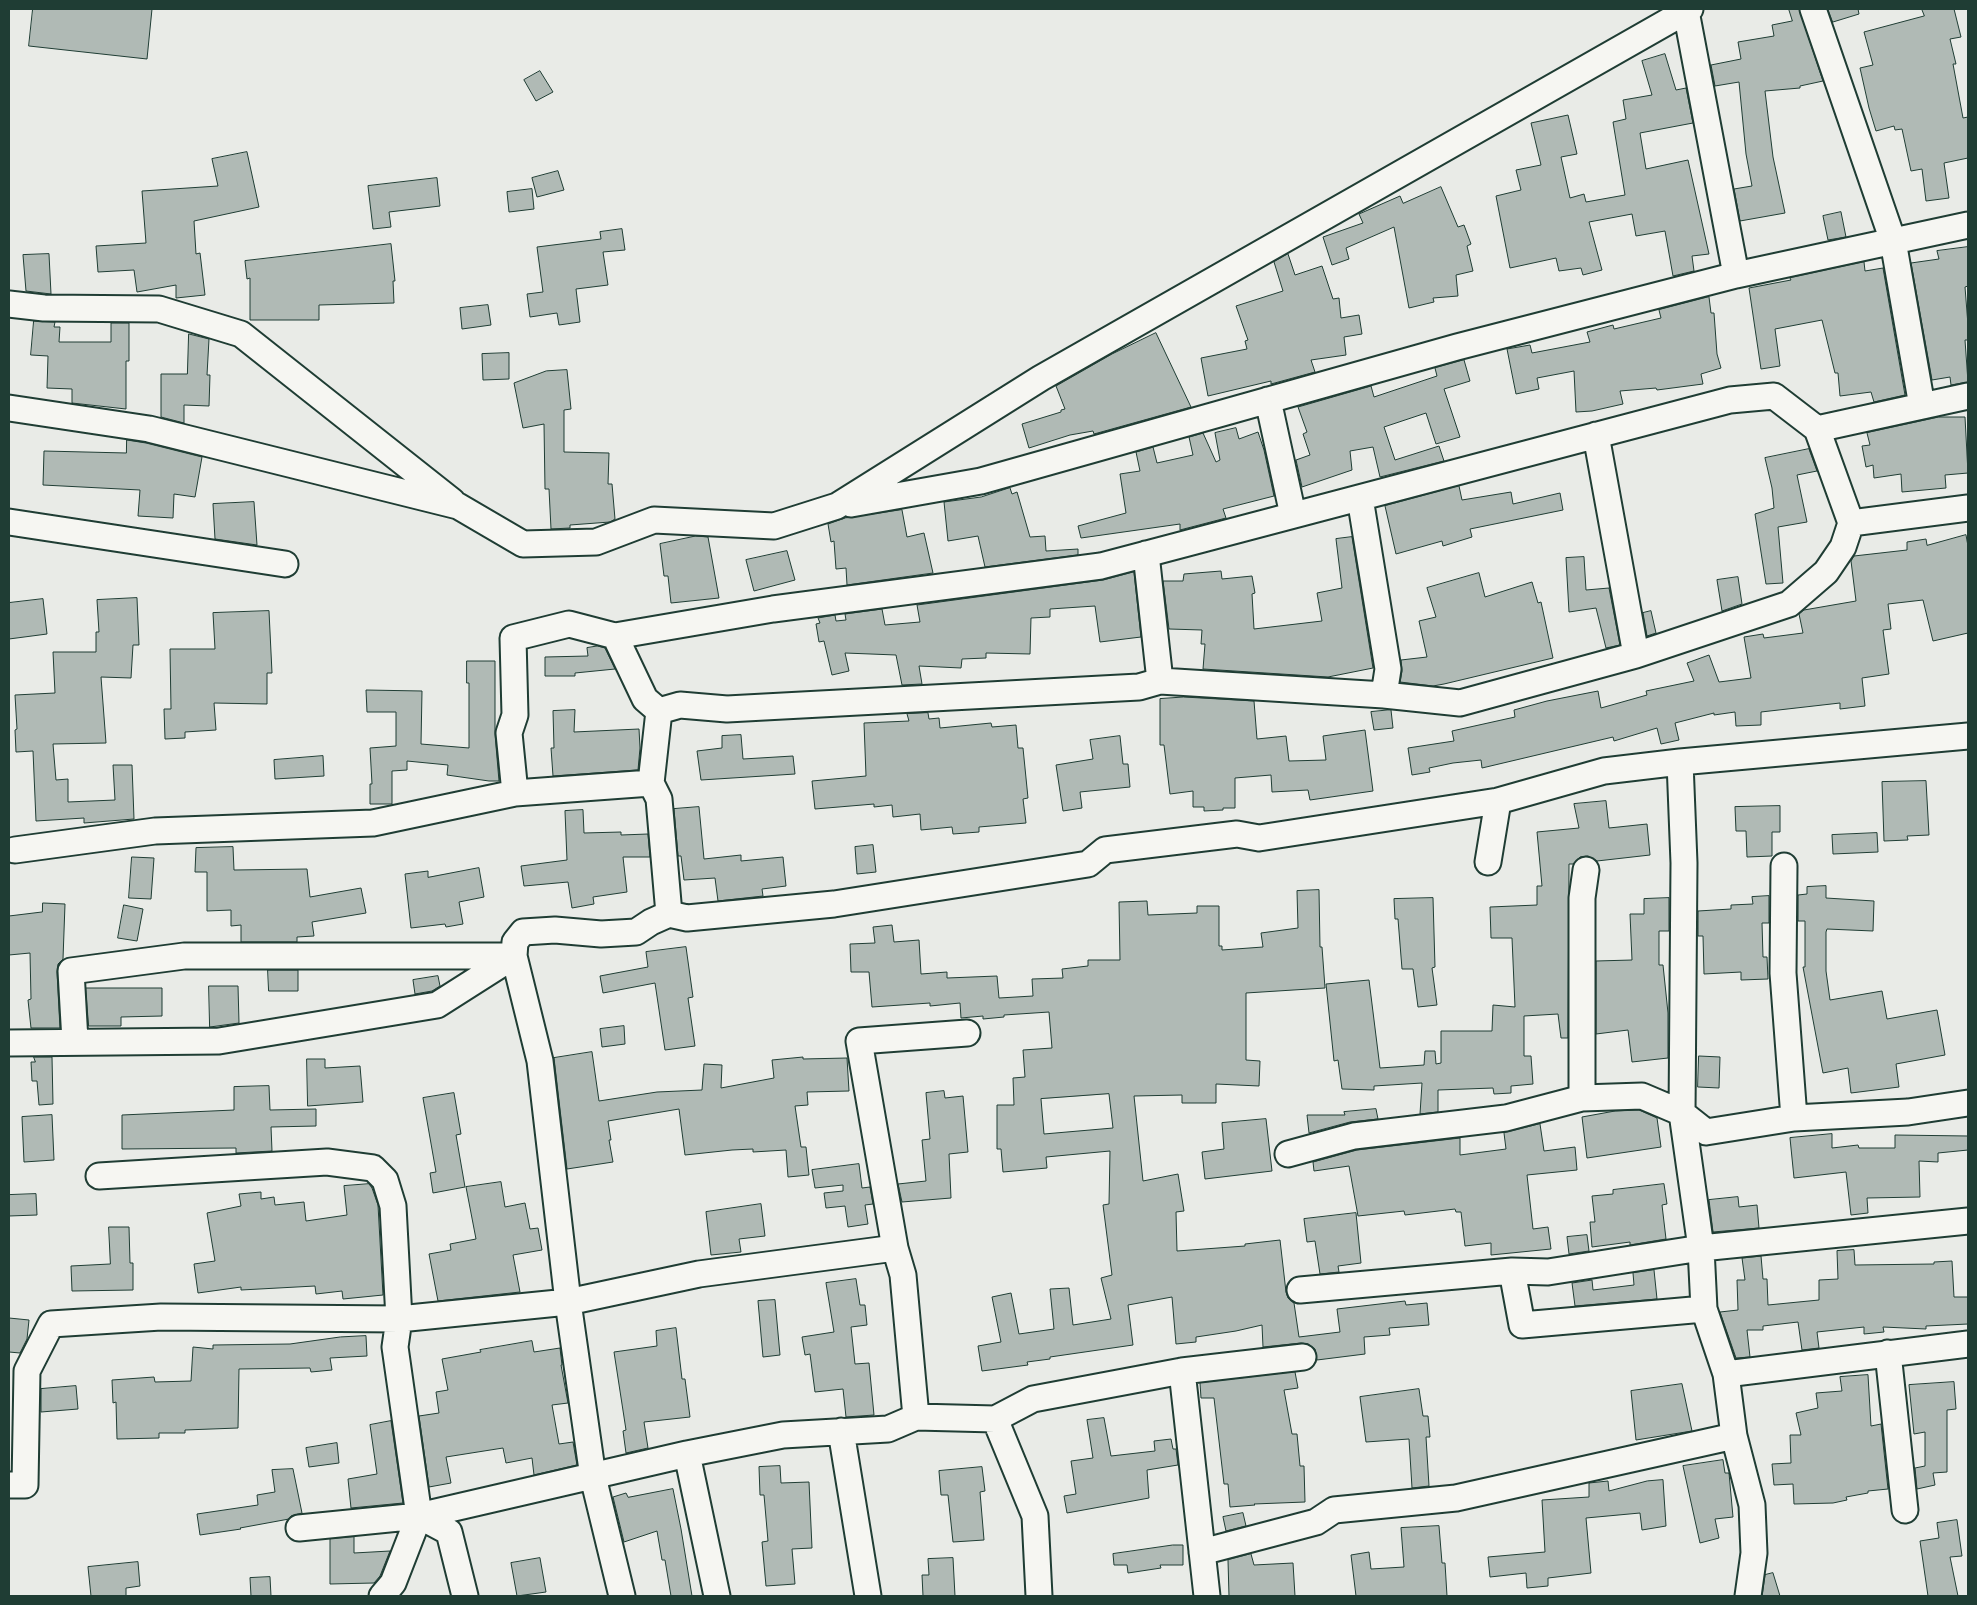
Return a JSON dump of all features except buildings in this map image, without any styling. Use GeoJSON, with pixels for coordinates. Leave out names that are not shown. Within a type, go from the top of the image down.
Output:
{"type":"FeatureCollection","features":[{"type":"Feature","properties":{"kind":"street"},"geometry":{"type":"LineString","coordinates":[[1813,9],[1893,241],[1922,406]]}},
{"type":"Feature","properties":{"kind":"street"},"geometry":{"type":"LineString","coordinates":[[837,506],[1040,378],[1688,10],[1736,275]]}},
{"type":"Feature","properties":{"kind":"street"},"geometry":{"type":"LineString","coordinates":[[9,304],[44,308],[159,309],[241,334],[458,506],[523,544],[596,542],[654,520],[774,526],[837,506],[980,480],[1457,347],[1736,275],[1968,225]]}},
{"type":"Feature","properties":{"kind":"street"},"geometry":{"type":"LineString","coordinates":[[516,793],[510,733],[516,715],[513,638],[569,624],[615,636],[773,609],[1101,566],[1730,400],[1774,396],[1817,429],[1851,523],[1843,547],[1826,572],[1789,604],[1636,655],[1460,703],[1384,695],[1160,682],[1139,687],[727,709],[680,705],[659,711]]}},
{"type":"Feature","properties":{"kind":"street"},"geometry":{"type":"LineString","coordinates":[[1817,429],[1968,396]]}},
{"type":"Feature","properties":{"kind":"street"},"geometry":{"type":"LineString","coordinates":[[1268,400],[1293,515]]}},
{"type":"Feature","properties":{"kind":"street"},"geometry":{"type":"LineString","coordinates":[[9,408],[149,429],[458,506]]}},
{"type":"Feature","properties":{"kind":"street"},"geometry":{"type":"LineString","coordinates":[[1596,435],[1636,655]]}},
{"type":"Feature","properties":{"kind":"street"},"geometry":{"type":"LineString","coordinates":[[1360,498],[1388,669],[1384,695]]}},
{"type":"Feature","properties":{"kind":"street"},"geometry":{"type":"LineString","coordinates":[[1851,523],[1968,508]]}},
{"type":"Feature","properties":{"kind":"street"},"geometry":{"type":"LineString","coordinates":[[9,522],[285,564]]}},
{"type":"Feature","properties":{"kind":"street"},"geometry":{"type":"LineString","coordinates":[[1146,554],[1160,682]]}},
{"type":"Feature","properties":{"kind":"street"},"geometry":{"type":"LineString","coordinates":[[615,636],[645,699],[659,711]]}},
{"type":"Feature","properties":{"kind":"street"},"geometry":{"type":"LineString","coordinates":[[659,711],[651,783],[659,799],[670,914]]}},
{"type":"Feature","properties":{"kind":"street"},"geometry":{"type":"LineString","coordinates":[[622,1596],[593,1477],[568,1302],[540,1061],[514,956],[516,942],[523,932],[555,930],[601,934],[636,932],[651,922],[670,914],[687,918],[834,904],[1088,864],[1106,850],[1238,834],[1260,838],[1498,801],[1604,771],[1680,762],[1968,736]]}},
{"type":"Feature","properties":{"kind":"street"},"geometry":{"type":"LineString","coordinates":[[1680,762],[1684,863],[1682,1113],[1701,1248],[1704,1309],[1726,1374],[1734,1436],[1752,1506],[1754,1553],[1748,1596]]}},
{"type":"Feature","properties":{"kind":"street"},"geometry":{"type":"LineString","coordinates":[[15,850],[155,830],[373,823],[516,793],[651,783]]}},
{"type":"Feature","properties":{"kind":"street"},"geometry":{"type":"LineString","coordinates":[[1488,862],[1498,801]]}},
{"type":"Feature","properties":{"kind":"street"},"geometry":{"type":"LineString","coordinates":[[1784,866],[1783,973],[1794,1118]]}},
{"type":"Feature","properties":{"kind":"street"},"geometry":{"type":"LineString","coordinates":[[1582,1098],[1582,898],[1586,870]]}},
{"type":"Feature","properties":{"kind":"street"},"geometry":{"type":"LineString","coordinates":[[75,1041],[71,970],[184,956],[514,956]]}},
{"type":"Feature","properties":{"kind":"street"},"geometry":{"type":"LineString","coordinates":[[9,1043],[219,1041],[437,1005],[514,956]]}},
{"type":"Feature","properties":{"kind":"street"},"geometry":{"type":"LineString","coordinates":[[916,1417],[903,1276],[896,1248],[859,1041],[968,1033]]}},
{"type":"Feature","properties":{"kind":"street"},"geometry":{"type":"LineString","coordinates":[[1288,1154],[1354,1136],[1506,1118],[1582,1098],[1642,1096],[1682,1113],[1706,1132],[1794,1118],[1908,1112],[1968,1103]]}},
{"type":"Feature","properties":{"kind":"street"},"geometry":{"type":"LineString","coordinates":[[99,1176],[327,1162],[373,1168],[385,1180],[393,1206],[399,1319],[395,1347],[419,1516],[393,1583],[382,1596]]}},
{"type":"Feature","properties":{"kind":"street"},"geometry":{"type":"LineString","coordinates":[[1300,1290],[1512,1270],[1548,1272],[1701,1248],[1968,1221]]}},
{"type":"Feature","properties":{"kind":"street"},"geometry":{"type":"LineString","coordinates":[[9,1485],[25,1485],[27,1371],[51,1324],[161,1318],[399,1319],[568,1302],[699,1274],[896,1248]]}},
{"type":"Feature","properties":{"kind":"street"},"geometry":{"type":"LineString","coordinates":[[1512,1270],[1522,1325],[1704,1309]]}},
{"type":"Feature","properties":{"kind":"street"},"geometry":{"type":"LineString","coordinates":[[1726,1374],[1968,1344]]}},
{"type":"Feature","properties":{"kind":"street"},"geometry":{"type":"LineString","coordinates":[[1888,1353],[1905,1510]]}},
{"type":"Feature","properties":{"kind":"street"},"geometry":{"type":"LineString","coordinates":[[299,1528],[419,1516],[687,1454],[783,1435],[888,1429],[916,1417],[995,1419],[1034,1399],[1182,1371],[1304,1357]]}},
{"type":"Feature","properties":{"kind":"street"},"geometry":{"type":"LineString","coordinates":[[1182,1371],[1207,1596]]}},
{"type":"Feature","properties":{"kind":"street"},"geometry":{"type":"LineString","coordinates":[[995,1419],[1035,1516],[1039,1596]]}},
{"type":"Feature","properties":{"kind":"street"},"geometry":{"type":"LineString","coordinates":[[841,1431],[868,1596]]}},
{"type":"Feature","properties":{"kind":"street"},"geometry":{"type":"LineString","coordinates":[[1202,1552],[1316,1522],[1334,1510],[1456,1498],[1734,1436]]}},
{"type":"Feature","properties":{"kind":"street"},"geometry":{"type":"LineString","coordinates":[[687,1454],[717,1596]]}},
{"type":"Feature","properties":{"kind":"street"},"geometry":{"type":"LineString","coordinates":[[419,1516],[450,1532],[465,1596]]}}]}
